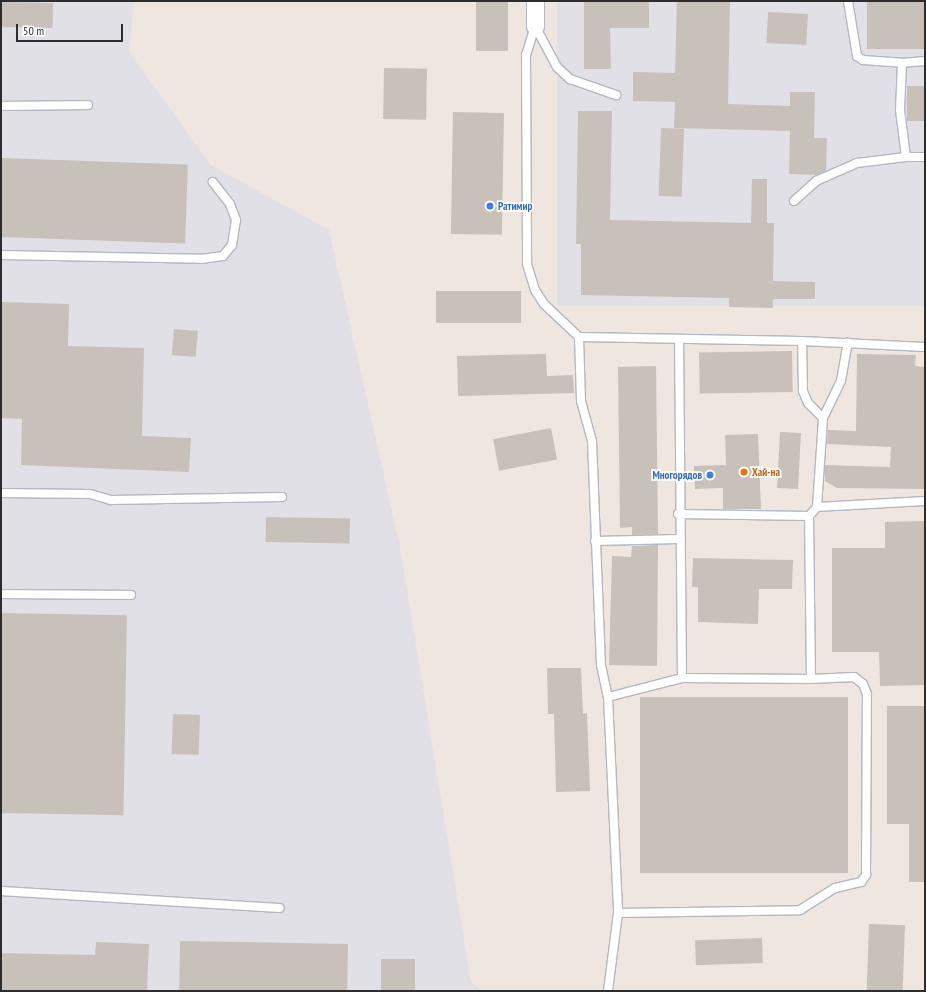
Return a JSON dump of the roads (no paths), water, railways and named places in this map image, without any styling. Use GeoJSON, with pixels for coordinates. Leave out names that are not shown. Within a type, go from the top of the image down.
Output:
{"type":"FeatureCollection","features":[{"type":"Feature","properties":{"kind":"street"},"geometry":{"type":"LineString","coordinates":[[535,1],[535,26]]}},
{"type":"Feature","properties":{"kind":"lane"},"geometry":{"type":"LineString","coordinates":[[848,1],[857,56],[863,60],[902,63],[925,61]]}},
{"type":"Feature","properties":{"kind":"lane"},"geometry":{"type":"LineString","coordinates":[[535,26],[557,67],[570,79],[616,95]]}},
{"type":"Feature","properties":{"kind":"lane"},"geometry":{"type":"LineString","coordinates":[[535,26],[526,55],[527,264],[535,290],[544,304],[579,337],[802,341],[925,347]]}},
{"type":"Feature","properties":{"kind":"lane"},"geometry":{"type":"LineString","coordinates":[[902,63],[900,110],[906,157]]}},
{"type":"Feature","properties":{"kind":"lane"},"geometry":{"type":"LineString","coordinates":[[1,106],[88,105]]}},
{"type":"Feature","properties":{"kind":"lane"},"geometry":{"type":"LineString","coordinates":[[794,201],[816,181],[857,163],[906,157],[925,157]]}},
{"type":"Feature","properties":{"kind":"lane"},"geometry":{"type":"LineString","coordinates":[[1,255],[201,259],[224,256],[232,245],[236,220],[230,204],[213,182]]}},
{"type":"Feature","properties":{"kind":"lane"},"geometry":{"type":"LineString","coordinates":[[579,337],[581,401],[592,440],[601,665],[608,696],[618,913],[608,991]]}},
{"type":"Feature","properties":{"kind":"lane"},"geometry":{"type":"LineString","coordinates":[[679,339],[678,514],[682,678]]}},
{"type":"Feature","properties":{"kind":"lane"},"geometry":{"type":"LineString","coordinates":[[802,341],[803,391],[808,403],[823,418]]}},
{"type":"Feature","properties":{"kind":"lane"},"geometry":{"type":"LineString","coordinates":[[812,679],[809,516],[817,507],[823,418],[841,381],[848,343]]}},
{"type":"Feature","properties":{"kind":"lane"},"geometry":{"type":"LineString","coordinates":[[1,493],[90,494],[111,500],[282,497]]}},
{"type":"Feature","properties":{"kind":"lane"},"geometry":{"type":"LineString","coordinates":[[817,507],[925,501]]}},
{"type":"Feature","properties":{"kind":"lane"},"geometry":{"type":"LineString","coordinates":[[678,514],[809,516]]}},
{"type":"Feature","properties":{"kind":"lane"},"geometry":{"type":"LineString","coordinates":[[595,541],[679,539]]}},
{"type":"Feature","properties":{"kind":"lane"},"geometry":{"type":"LineString","coordinates":[[1,594],[131,595]]}},
{"type":"Feature","properties":{"kind":"lane"},"geometry":{"type":"LineString","coordinates":[[608,696],[682,678],[812,679],[854,677],[863,684],[867,694],[868,865],[861,882],[834,888],[800,910],[618,913]]}},
{"type":"Feature","properties":{"kind":"lane"},"geometry":{"type":"LineString","coordinates":[[1,891],[278,908]]}},
{"type":"Feature","properties":{"kind":"place","name":"Ратимир"},"geometry":{"type":"Point","coordinates":[490,206]}},
{"type":"Feature","properties":{"kind":"place","name":"Хай-на"},"geometry":{"type":"Point","coordinates":[744,472]}},
{"type":"Feature","properties":{"kind":"place","name":"Многорядов"},"geometry":{"type":"Point","coordinates":[710,475]}}]}
